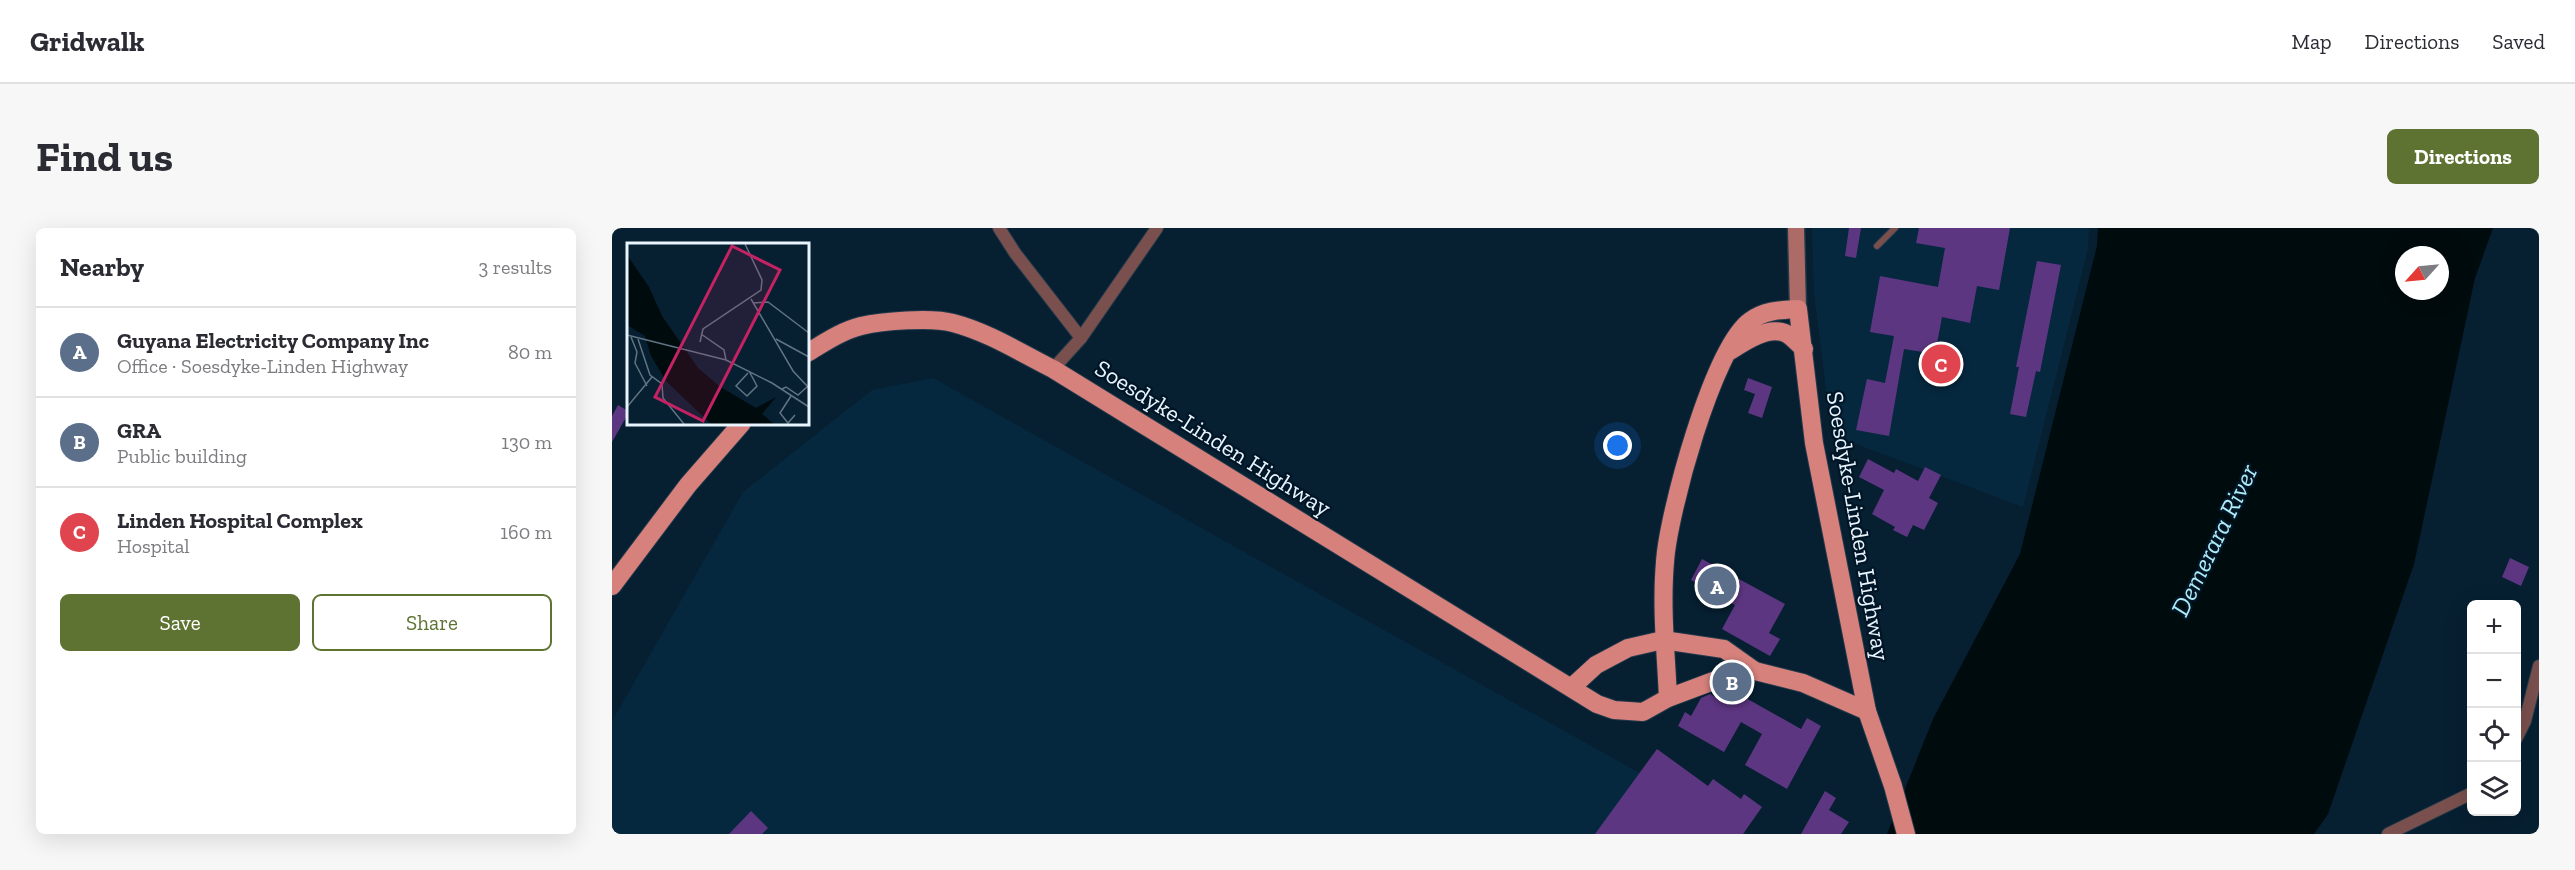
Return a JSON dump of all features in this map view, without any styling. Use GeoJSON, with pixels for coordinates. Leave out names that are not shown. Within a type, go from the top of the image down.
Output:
{"type":"FeatureCollection","features":[{"type":"Feature","properties":{"kind":"main road","name":"Soesdyke-Linden Highway"},"geometry":{"type":"LineString","coordinates":[[1798,309],[1814,443],[1868,711],[1906,834]]}},
{"type":"Feature","properties":{"kind":"main road"},"geometry":{"type":"LineString","coordinates":[[1668,698],[1663,640],[1664,565],[1667,533],[1683,472],[1712,386],[1736,337],[1749,321],[1767,311],[1798,309]]}},
{"type":"Feature","properties":{"kind":"main road","name":"Soesdyke-Linden Highway"},"geometry":{"type":"LineString","coordinates":[[808,352],[832,338],[860,326],[909,321],[951,322],[977,332],[1053,369],[1597,704],[1614,710],[1643,712],[1668,698],[1732,674],[1755,671]]}},
{"type":"Feature","properties":{"kind":"main road"},"geometry":{"type":"LineString","coordinates":[[1728,352],[1749,339],[1773,332],[1785,333],[1804,349]]}},
{"type":"Feature","properties":{"kind":"main road"},"geometry":{"type":"LineString","coordinates":[[612,586],[688,485],[741,424]]}},
{"type":"Feature","properties":{"kind":"main road","name":"Soesdyke-Linden Highway"},"geometry":{"type":"LineString","coordinates":[[1572,687],[1596,665],[1628,648],[1663,640],[1724,649],[1755,671],[1803,683],[1868,711]]}},
{"type":"Feature","properties":{"kind":"street"},"geometry":{"type":"LineString","coordinates":[[999,228],[1015,253],[1081,338]]}},
{"type":"Feature","properties":{"kind":"street"},"geometry":{"type":"LineString","coordinates":[[1053,369],[1081,338],[1157,228]]}},
{"type":"Feature","properties":{"kind":"street"},"geometry":{"type":"LineString","coordinates":[[1796,228],[1798,309]]}},
{"type":"Feature","properties":{"kind":"street"},"geometry":{"type":"LineString","coordinates":[[2521,730],[2539,666]]}},
{"type":"Feature","properties":{"kind":"street"},"geometry":{"type":"LineString","coordinates":[[2388,834],[2467,795]]}},
{"type":"Feature","properties":{"kind":"lane"},"geometry":{"type":"LineString","coordinates":[[1877,246],[1895,228]]}},
{"type":"Feature","properties":{"kind":"shaded area"},"geometry":{"type":"Polygon","coordinates":[[[1812,228],[2089,228],[2088,249],[2023,507],[1832,435],[1814,293],[1812,228]]]}},
{"type":"Feature","properties":{"kind":"shaded area"},"geometry":{"type":"Polygon","coordinates":[[[933,378],[1749,834],[612,834],[612,721],[743,492],[872,390],[933,378]]]}},
{"type":"Feature","properties":{"kind":"water","name":"Demerara River"},"geometry":{"type":"Polygon","coordinates":[[[2098,228],[2493,228],[2475,278],[2414,564],[2328,814],[2314,834],[1887,834],[1933,719],[2020,554],[2097,246],[2098,228]]]}},
{"type":"Feature","properties":{"kind":"building"},"geometry":{"type":"Polygon","coordinates":[[[1849,228],[1861,228],[1856,258],[1845,256],[1849,228]]]}},
{"type":"Feature","properties":{"kind":"building"},"geometry":{"type":"Polygon","coordinates":[[[1919,228],[2010,228],[1999,290],[1977,286],[1970,323],[1942,317],[1935,354],[1904,349],[1889,436],[1856,430],[1867,379],[1885,383],[1894,336],[1870,332],[1880,276],[1938,287],[1945,248],[1916,243],[1919,228]]]}},
{"type":"Feature","properties":{"kind":"building"},"geometry":{"type":"Polygon","coordinates":[[[2037,261],[2061,265],[2040,372],[2036,371],[2026,417],[2010,414],[2019,367],[2016,367],[2037,261]]]}},
{"type":"Feature","properties":{"kind":"building"},"geometry":{"type":"Polygon","coordinates":[[[1748,378],[1772,387],[1762,418],[1748,413],[1755,394],[1744,390],[1748,378]]]}},
{"type":"Feature","properties":{"kind":"building"},"geometry":{"type":"Polygon","coordinates":[[[618,405],[627,410],[627,416],[612,442],[612,416],[618,405]]]}},
{"type":"Feature","properties":{"kind":"building"},"geometry":{"type":"Polygon","coordinates":[[[1868,459],[1894,473],[1896,469],[1918,481],[1925,467],[1941,475],[1929,498],[1938,503],[1924,530],[1913,525],[1907,537],[1893,530],[1895,527],[1872,514],[1884,490],[1859,477],[1868,459]]]}},
{"type":"Feature","properties":{"kind":"building"},"geometry":{"type":"Polygon","coordinates":[[[2510,558],[2529,567],[2521,586],[2502,577],[2510,558]]]}},
{"type":"Feature","properties":{"kind":"building"},"geometry":{"type":"Polygon","coordinates":[[[1702,559],[1785,604],[1769,633],[1780,639],[1770,656],[1722,629],[1735,605],[1691,580],[1702,559]]]}},
{"type":"Feature","properties":{"kind":"building"},"geometry":{"type":"Polygon","coordinates":[[[1737,693],[1801,729],[1807,718],[1821,726],[1787,789],[1745,765],[1762,734],[1741,722],[1724,752],[1678,726],[1685,712],[1691,716],[1701,698],[1710,694],[1730,705],[1737,693]]]}},
{"type":"Feature","properties":{"kind":"building"},"geometry":{"type":"Polygon","coordinates":[[[1657,749],[1708,786],[1713,779],[1741,799],[1744,794],[1762,807],[1743,834],[1595,834],[1657,749]]]}},
{"type":"Feature","properties":{"kind":"building"},"geometry":{"type":"Polygon","coordinates":[[[1825,791],[1836,798],[1829,810],[1849,822],[1841,834],[1801,834],[1825,791]]]}},
{"type":"Feature","properties":{"kind":"building"},"geometry":{"type":"Polygon","coordinates":[[[751,811],[768,828],[762,834],[729,834],[751,811]]]}},
{"type":"Feature","properties":{"kind":"place","name":"Linden Hospital Complex"},"geometry":{"type":"Point","coordinates":[1941,364]}},
{"type":"Feature","properties":{"kind":"place","name":"Guyana Electricity Company Inc"},"geometry":{"type":"Point","coordinates":[1717,586]}},
{"type":"Feature","properties":{"kind":"place","name":"GRA"},"geometry":{"type":"Point","coordinates":[1732,682]}}]}
